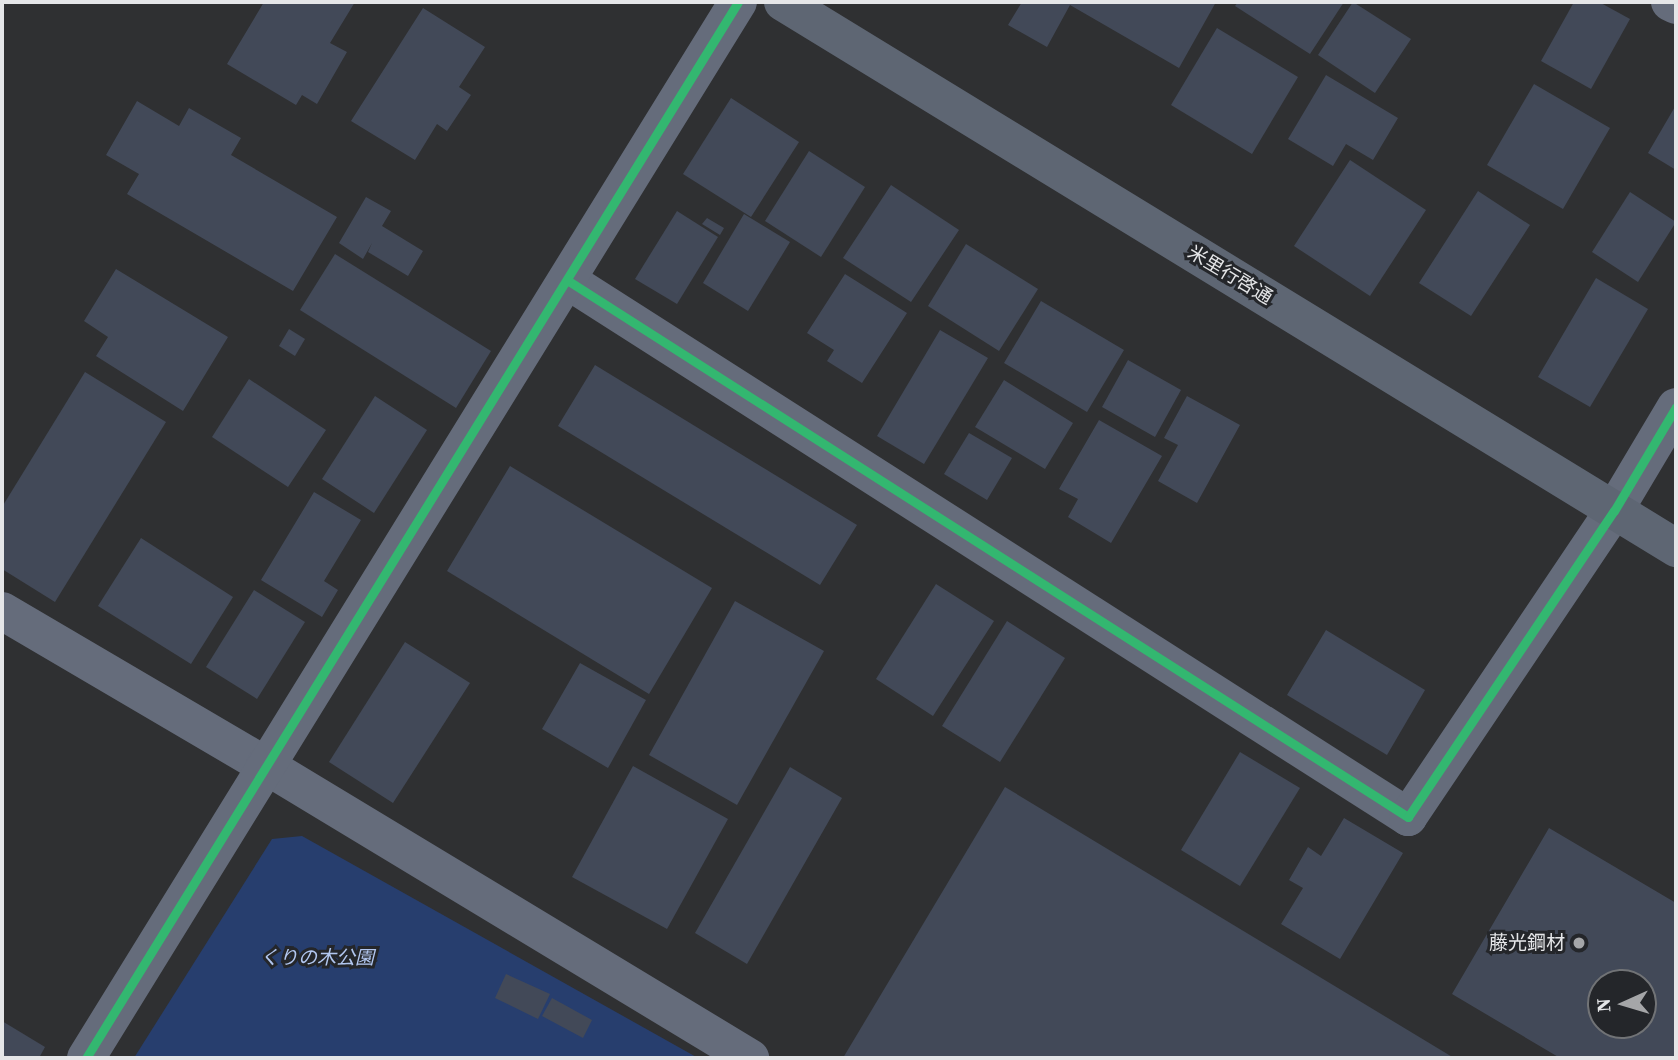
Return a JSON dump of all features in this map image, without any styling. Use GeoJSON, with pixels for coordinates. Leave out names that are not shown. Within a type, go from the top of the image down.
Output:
{"type":"FeatureCollection","features":[{"type":"Feature","properties":{"kind":"street"},"geometry":{"type":"LineString","coordinates":[[86,1058],[738,2]]}},
{"type":"Feature","properties":{"kind":"street","name":"米里行啓通"},"geometry":{"type":"LineString","coordinates":[[783,2],[1676,548]]}},
{"type":"Feature","properties":{"kind":"street"},"geometry":{"type":"LineString","coordinates":[[1670,2],[1676,5]]}},
{"type":"Feature","properties":{"kind":"street"},"geometry":{"type":"LineString","coordinates":[[567,280],[1408,817],[1615,511],[1676,407]]}},
{"type":"Feature","properties":{"kind":"street"},"geometry":{"type":"LineString","coordinates":[[2,611],[265,765],[750,1058]]}},
{"type":"Feature","properties":{"kind":"green space","name":"くりの木公園"},"geometry":{"type":"Polygon","coordinates":[[[302,836],[698,1058],[134,1058],[272,839],[302,836]]]}},
{"type":"Feature","properties":{"kind":"building"},"geometry":{"type":"Polygon","coordinates":[[[264,2],[355,2],[330,43],[347,52],[317,104],[302,95],[296,105],[227,64],[264,2]]]}},
{"type":"Feature","properties":{"kind":"building"},"geometry":{"type":"Polygon","coordinates":[[[1022,2],[1216,2],[1179,68],[1070,5],[1047,47],[1008,25],[1022,2]]]}},
{"type":"Feature","properties":{"kind":"building"},"geometry":{"type":"Polygon","coordinates":[[[1238,2],[1344,2],[1310,54],[1235,6],[1238,2]]]}},
{"type":"Feature","properties":{"kind":"building"},"geometry":{"type":"Polygon","coordinates":[[[1353,2],[1411,39],[1375,93],[1318,55],[1353,2]]]}},
{"type":"Feature","properties":{"kind":"building"},"geometry":{"type":"Polygon","coordinates":[[[1574,2],[1599,2],[1630,19],[1591,89],[1541,61],[1574,2]]]}},
{"type":"Feature","properties":{"kind":"building"},"geometry":{"type":"Polygon","coordinates":[[[423,8],[485,47],[459,87],[471,95],[447,131],[437,124],[415,160],[351,121],[423,8]]]}},
{"type":"Feature","properties":{"kind":"building"},"geometry":{"type":"Polygon","coordinates":[[[1217,28],[1298,77],[1252,154],[1171,105],[1217,28]]]}},
{"type":"Feature","properties":{"kind":"building"},"geometry":{"type":"Polygon","coordinates":[[[1326,75],[1398,118],[1373,160],[1346,144],[1333,166],[1288,139],[1326,75]]]}},
{"type":"Feature","properties":{"kind":"building"},"geometry":{"type":"Polygon","coordinates":[[[1534,84],[1610,128],[1563,209],[1487,165],[1534,84]]]}},
{"type":"Feature","properties":{"kind":"building"},"geometry":{"type":"Polygon","coordinates":[[[731,98],[799,142],[751,217],[683,174],[731,98]]]}},
{"type":"Feature","properties":{"kind":"building"},"geometry":{"type":"Polygon","coordinates":[[[137,101],[179,126],[189,108],[241,138],[231,155],[337,217],[293,291],[127,194],[139,174],[106,155],[137,101]]]}},
{"type":"Feature","properties":{"kind":"building"},"geometry":{"type":"Polygon","coordinates":[[[1676,105],[1676,170],[1648,153],[1676,105]]]}},
{"type":"Feature","properties":{"kind":"building"},"geometry":{"type":"Polygon","coordinates":[[[809,151],[865,187],[821,257],[765,221],[809,151]]]}},
{"type":"Feature","properties":{"kind":"building"},"geometry":{"type":"Polygon","coordinates":[[[1350,160],[1426,210],[1370,296],[1294,246],[1350,160]]]}},
{"type":"Feature","properties":{"kind":"building"},"geometry":{"type":"Polygon","coordinates":[[[891,185],[959,230],[911,302],[843,258],[891,185]]]}},
{"type":"Feature","properties":{"kind":"building"},"geometry":{"type":"Polygon","coordinates":[[[1478,191],[1530,225],[1471,316],[1419,283],[1478,191]]]}},
{"type":"Feature","properties":{"kind":"building"},"geometry":{"type":"Polygon","coordinates":[[[1630,192],[1676,222],[1638,282],[1592,252],[1630,192]]]}},
{"type":"Feature","properties":{"kind":"building"},"geometry":{"type":"Polygon","coordinates":[[[366,197],[391,211],[382,226],[423,251],[408,276],[368,252],[372,243],[363,259],[339,243],[366,197]]]}},
{"type":"Feature","properties":{"kind":"building"},"geometry":{"type":"Polygon","coordinates":[[[677,211],[718,237],[677,304],[635,279],[677,211]]]}},
{"type":"Feature","properties":{"kind":"building"},"geometry":{"type":"Polygon","coordinates":[[[744,214],[790,242],[748,311],[703,283],[744,214]]]}},
{"type":"Feature","properties":{"kind":"building"},"geometry":{"type":"Polygon","coordinates":[[[707,218],[724,228],[720,235],[702,224],[707,218]]]}},
{"type":"Feature","properties":{"kind":"building"},"geometry":{"type":"Polygon","coordinates":[[[966,244],[1038,289],[999,351],[928,306],[966,244]]]}},
{"type":"Feature","properties":{"kind":"building"},"geometry":{"type":"Polygon","coordinates":[[[335,254],[491,351],[456,408],[300,310],[335,254]]]}},
{"type":"Feature","properties":{"kind":"building"},"geometry":{"type":"Polygon","coordinates":[[[116,269],[228,337],[183,411],[96,356],[108,337],[84,321],[116,269]]]}},
{"type":"Feature","properties":{"kind":"building"},"geometry":{"type":"Polygon","coordinates":[[[845,274],[907,313],[862,383],[827,361],[834,350],[807,333],[845,274]]]}},
{"type":"Feature","properties":{"kind":"building"},"geometry":{"type":"Polygon","coordinates":[[[1596,278],[1648,309],[1590,407],[1538,377],[1596,278]]]}},
{"type":"Feature","properties":{"kind":"building"},"geometry":{"type":"Polygon","coordinates":[[[1041,301],[1124,350],[1087,412],[1004,363],[1041,301]]]}},
{"type":"Feature","properties":{"kind":"building"},"geometry":{"type":"Polygon","coordinates":[[[289,329],[305,339],[295,356],[279,346],[289,329]]]}},
{"type":"Feature","properties":{"kind":"building"},"geometry":{"type":"Polygon","coordinates":[[[940,330],[988,358],[924,464],[877,436],[940,330]]]}},
{"type":"Feature","properties":{"kind":"building"},"geometry":{"type":"Polygon","coordinates":[[[1128,360],[1181,390],[1155,437],[1102,407],[1128,360]]]}},
{"type":"Feature","properties":{"kind":"building"},"geometry":{"type":"Polygon","coordinates":[[[595,365],[857,525],[820,585],[558,426],[595,365]]]}},
{"type":"Feature","properties":{"kind":"building"},"geometry":{"type":"Polygon","coordinates":[[[85,372],[166,422],[55,602],[2,569],[2,507],[85,372]]]}},
{"type":"Feature","properties":{"kind":"building"},"geometry":{"type":"Polygon","coordinates":[[[249,379],[326,430],[288,487],[212,437],[249,379]]]}},
{"type":"Feature","properties":{"kind":"building"},"geometry":{"type":"Polygon","coordinates":[[[1004,380],[1073,423],[1045,469],[975,427],[1004,380]]]}},
{"type":"Feature","properties":{"kind":"building"},"geometry":{"type":"Polygon","coordinates":[[[375,396],[427,430],[374,513],[322,479],[375,396]]]}},
{"type":"Feature","properties":{"kind":"building"},"geometry":{"type":"Polygon","coordinates":[[[1187,396],[1240,425],[1197,503],[1158,481],[1178,445],[1164,438],[1187,396]]]}},
{"type":"Feature","properties":{"kind":"building"},"geometry":{"type":"Polygon","coordinates":[[[1099,420],[1162,456],[1111,543],[1068,517],[1078,499],[1059,489],[1099,420]]]}},
{"type":"Feature","properties":{"kind":"building"},"geometry":{"type":"Polygon","coordinates":[[[969,433],[1012,458],[987,500],[944,474],[969,433]]]}},
{"type":"Feature","properties":{"kind":"building"},"geometry":{"type":"Polygon","coordinates":[[[510,466],[712,588],[649,694],[447,571],[510,466]]]}},
{"type":"Feature","properties":{"kind":"building"},"geometry":{"type":"Polygon","coordinates":[[[314,492],[361,520],[324,581],[338,590],[322,617],[261,580],[314,492]]]}},
{"type":"Feature","properties":{"kind":"building"},"geometry":{"type":"Polygon","coordinates":[[[141,538],[233,597],[191,664],[98,606],[141,538]]]}},
{"type":"Feature","properties":{"kind":"building"},"geometry":{"type":"Polygon","coordinates":[[[936,584],[994,621],[933,716],[876,679],[936,584]]]}},
{"type":"Feature","properties":{"kind":"building"},"geometry":{"type":"Polygon","coordinates":[[[254,590],[305,622],[257,699],[206,667],[254,590]]]}},
{"type":"Feature","properties":{"kind":"building"},"geometry":{"type":"Polygon","coordinates":[[[735,601],[824,651],[737,805],[649,755],[735,601]]]}},
{"type":"Feature","properties":{"kind":"building"},"geometry":{"type":"Polygon","coordinates":[[[1007,621],[1065,658],[1000,762],[942,726],[1007,621]]]}},
{"type":"Feature","properties":{"kind":"building"},"geometry":{"type":"Polygon","coordinates":[[[1326,630],[1425,690],[1387,755],[1287,695],[1326,630]]]}},
{"type":"Feature","properties":{"kind":"building"},"geometry":{"type":"Polygon","coordinates":[[[405,642],[470,683],[393,803],[329,762],[405,642]]]}},
{"type":"Feature","properties":{"kind":"building"},"geometry":{"type":"Polygon","coordinates":[[[580,663],[646,700],[608,768],[542,729],[580,663]]]}},
{"type":"Feature","properties":{"kind":"building"},"geometry":{"type":"Polygon","coordinates":[[[1240,752],[1300,788],[1240,886],[1181,850],[1240,752]]]}},
{"type":"Feature","properties":{"kind":"building"},"geometry":{"type":"Polygon","coordinates":[[[633,766],[728,819],[667,929],[572,877],[633,766]]]}},
{"type":"Feature","properties":{"kind":"building"},"geometry":{"type":"Polygon","coordinates":[[[790,767],[842,798],[747,964],[695,933],[790,767]]]}},
{"type":"Feature","properties":{"kind":"building"},"geometry":{"type":"Polygon","coordinates":[[[1005,787],[1454,1058],[843,1058],[1005,787]]]}},
{"type":"Feature","properties":{"kind":"building"},"geometry":{"type":"Polygon","coordinates":[[[1344,818],[1403,853],[1340,959],[1281,924],[1303,888],[1289,880],[1308,847],[1321,856],[1344,818]]]}},
{"type":"Feature","properties":{"kind":"building","name":"藤光鋼材"},"geometry":{"type":"Polygon","coordinates":[[[1549,828],[1676,903],[1676,1058],[1560,1058],[1452,994],[1549,828]]]}},
{"type":"Feature","properties":{"kind":"building"},"geometry":{"type":"Polygon","coordinates":[[[506,974],[550,994],[538,1019],[495,998],[506,974]]]}},
{"type":"Feature","properties":{"kind":"building"},"geometry":{"type":"Polygon","coordinates":[[[552,998],[592,1020],[583,1038],[542,1016],[552,998]]]}},
{"type":"Feature","properties":{"kind":"building"},"geometry":{"type":"Polygon","coordinates":[[[2,1021],[45,1047],[39,1058],[2,1058],[2,1021]]]}},
{"type":"Feature","properties":{"kind":"cycle path"},"geometry":{"type":"LineString","coordinates":[[86,1058],[738,2]]}},
{"type":"Feature","properties":{"kind":"cycle path"},"geometry":{"type":"LineString","coordinates":[[567,280],[1408,817],[1614,511],[1676,407]]}},
{"type":"Feature","properties":{"kind":"place","name":"藤光鋼材"},"geometry":{"type":"Point","coordinates":[1579,943]}}]}
